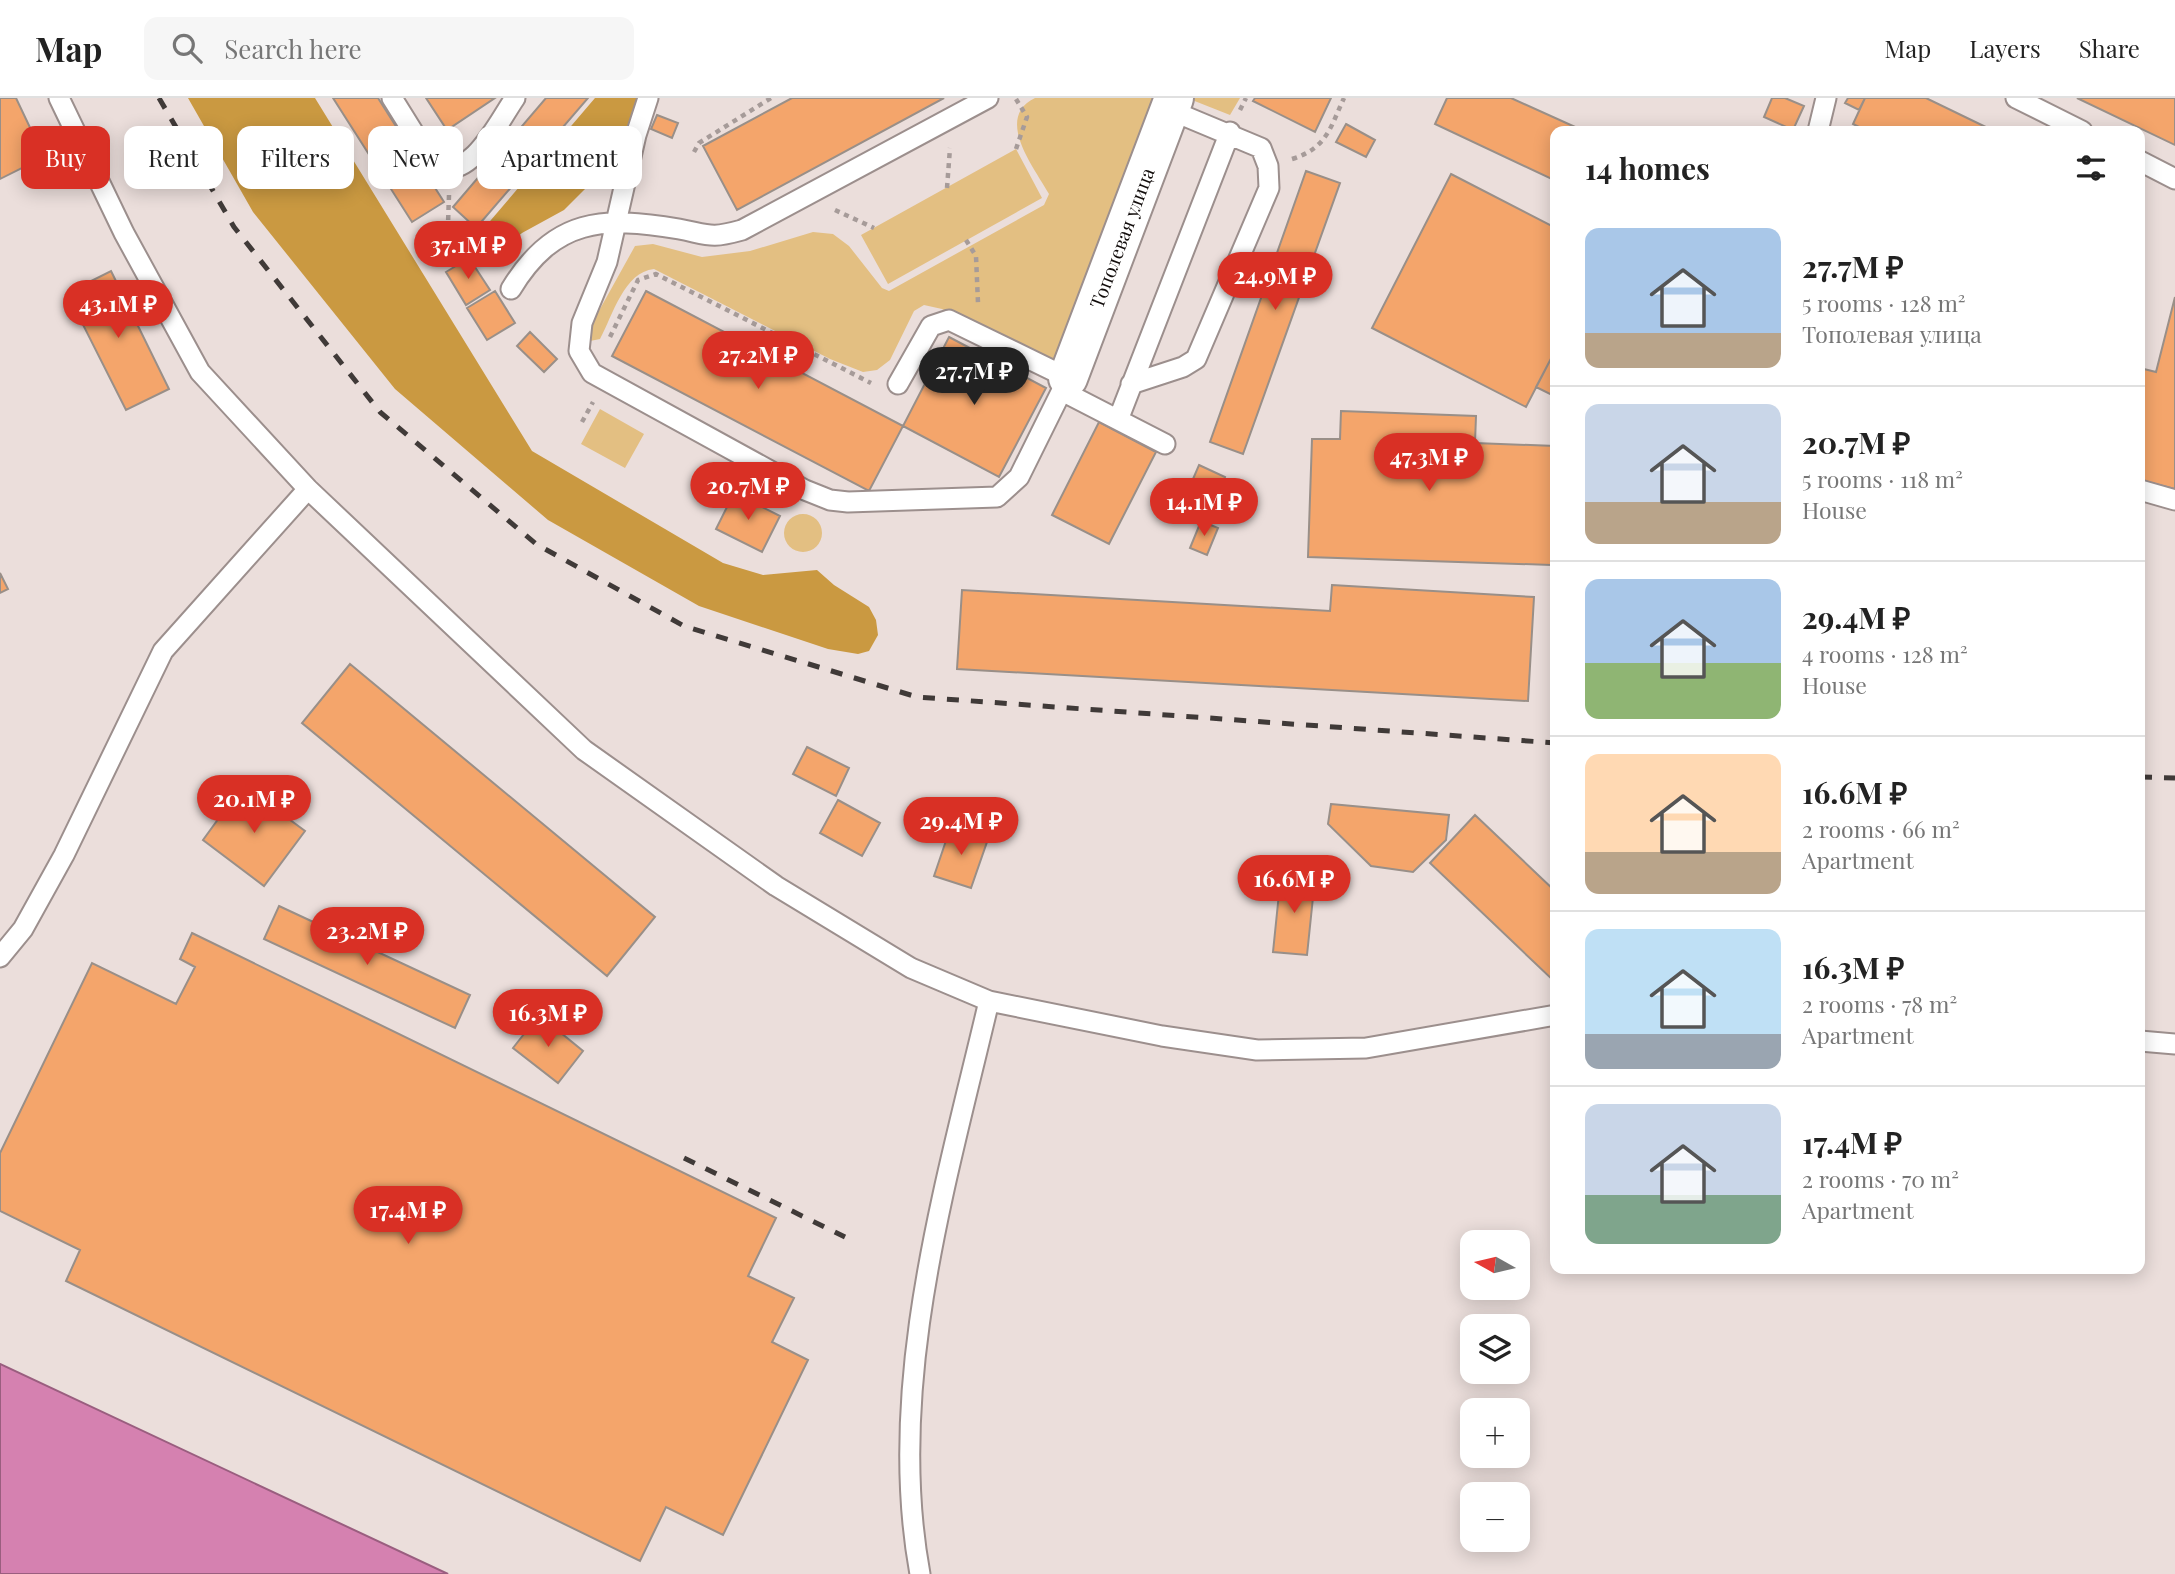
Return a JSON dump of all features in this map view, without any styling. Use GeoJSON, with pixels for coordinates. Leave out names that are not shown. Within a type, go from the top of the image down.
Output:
{"type":"FeatureCollection","features":[{"type":"Feature","properties":{"kind":"street","name":"Тополевая улица"},"geometry":{"type":"LineString","coordinates":[[1065,385],[1172,104]]}},
{"type":"Feature","properties":{"kind":"lane"},"geometry":{"type":"LineString","coordinates":[[59,98],[124,233],[200,372],[307,489],[584,750],[776,886],[911,968],[989,1001],[1162,1036],[1257,1050],[1366,1048],[1550,1016]]}},
{"type":"Feature","properties":{"kind":"lane"},"geometry":{"type":"LineString","coordinates":[[392,98],[409,126]]}},
{"type":"Feature","properties":{"kind":"lane"},"geometry":{"type":"LineString","coordinates":[[463,165],[469,162],[514,98]]}},
{"type":"Feature","properties":{"kind":"lane"},"geometry":{"type":"LineString","coordinates":[[648,98],[607,262],[582,323],[579,351],[592,373],[805,491],[848,502],[997,497],[1019,477],[1065,385]]}},
{"type":"Feature","properties":{"kind":"lane"},"geometry":{"type":"LineString","coordinates":[[511,289],[534,258],[553,240],[580,226],[616,222],[679,229],[716,237],[742,230],[988,98]]}},
{"type":"Feature","properties":{"kind":"lane"},"geometry":{"type":"LineString","coordinates":[[1819,126],[1826,98]]}},
{"type":"Feature","properties":{"kind":"lane"},"geometry":{"type":"LineString","coordinates":[[2016,98],[2072,126]]}},
{"type":"Feature","properties":{"kind":"lane"},"geometry":{"type":"LineString","coordinates":[[1131,384],[1184,367],[1196,359],[1269,188],[1268,166],[1261,148],[1172,104]]}},
{"type":"Feature","properties":{"kind":"lane"},"geometry":{"type":"LineString","coordinates":[[1118,420],[1230,132]]}},
{"type":"Feature","properties":{"kind":"lane"},"geometry":{"type":"LineString","coordinates":[[2145,163],[2175,178]]}},
{"type":"Feature","properties":{"kind":"lane"},"geometry":{"type":"LineString","coordinates":[[898,384],[931,326],[949,320],[993,342],[1118,420],[1165,444]]}},
{"type":"Feature","properties":{"kind":"lane"},"geometry":{"type":"LineString","coordinates":[[0,957],[23,929],[64,855],[163,652],[307,489]]}},
{"type":"Feature","properties":{"kind":"lane"},"geometry":{"type":"LineString","coordinates":[[2145,492],[2175,500]]}},
{"type":"Feature","properties":{"kind":"lane"},"geometry":{"type":"LineString","coordinates":[[920,1574],[910,1500],[909,1455],[920,1327],[931,1254],[989,1001]]}},
{"type":"Feature","properties":{"kind":"lane"},"geometry":{"type":"LineString","coordinates":[[2145,1041],[2175,1044]]}},
{"type":"Feature","properties":{"kind":"path"},"geometry":{"type":"LineString","coordinates":[[695,152],[699,143],[772,98]]}},
{"type":"Feature","properties":{"kind":"path"},"geometry":{"type":"LineString","coordinates":[[1016,98],[1027,117],[1016,149]]}},
{"type":"Feature","properties":{"kind":"path"},"geometry":{"type":"LineString","coordinates":[[1268,166],[1310,153],[1321,144],[1344,98]]}},
{"type":"Feature","properties":{"kind":"path"},"geometry":{"type":"LineString","coordinates":[[450,189],[446,212],[451,231],[462,253]]}},
{"type":"Feature","properties":{"kind":"path"},"geometry":{"type":"LineString","coordinates":[[966,240],[976,256],[976,299],[993,342]]}},
{"type":"Feature","properties":{"kind":"path"},"geometry":{"type":"LineString","coordinates":[[592,373],[638,280],[656,274],[880,388],[898,384]]}},
{"type":"Feature","properties":{"kind":"shaded area"},"geometry":{"type":"Polygon","coordinates":[[[188,98],[315,98],[332,126],[237,126],[237,184],[223,159],[223,126],[204,126],[188,98]]]}},
{"type":"Feature","properties":{"kind":"shaded area"},"geometry":{"type":"Polygon","coordinates":[[[595,98],[637,98],[628,126],[571,126],[595,98]]]}},
{"type":"Feature","properties":{"kind":"shaded area"},"geometry":{"type":"Polygon","coordinates":[[[1035,98],[1161,98],[1054,362],[1044,360],[942,309],[924,305],[914,311],[890,360],[877,370],[863,372],[830,359],[654,269],[644,272],[627,286],[600,339],[590,341],[590,327],[635,246],[653,244],[702,257],[750,251],[813,232],[833,234],[849,246],[882,288],[889,291],[1044,205],[1049,194],[1027,157],[1017,130],[1023,107],[1035,98]]]}},
{"type":"Feature","properties":{"kind":"shaded area"},"geometry":{"type":"Polygon","coordinates":[[[1187,98],[1240,98],[1230,115],[1187,98]]]}},
{"type":"Feature","properties":{"kind":"shaded area"},"geometry":{"type":"Polygon","coordinates":[[[1016,149],[1042,198],[888,284],[861,235],[1016,149]]]}},
{"type":"Feature","properties":{"kind":"shaded area"},"geometry":{"type":"Polygon","coordinates":[[[354,161],[368,184],[368,189],[371,189],[532,451],[723,563],[763,575],[817,570],[834,585],[869,607],[876,620],[878,635],[869,651],[858,654],[828,649],[699,606],[548,520],[395,389],[253,212],[240,189],[354,189],[354,161]]]}},
{"type":"Feature","properties":{"kind":"shaded area"},"geometry":{"type":"Polygon","coordinates":[[[517,189],[585,189],[564,210],[522,233],[499,253],[484,248],[479,234],[517,189]]]}},
{"type":"Feature","properties":{"kind":"shaded area"},"geometry":{"type":"Polygon","coordinates":[[[600,409],[644,434],[625,468],[581,444],[600,409]]]}},
{"type":"Feature","properties":{"kind":"shaded area"},"geometry":{"type":"Polygon","coordinates":[[[803,514],[817,519],[822,533],[817,547],[803,552],[789,547],[784,533],[789,519],[803,514]]]}},
{"type":"Feature","properties":{"kind":"shaded area"},"geometry":{"type":"Polygon","coordinates":[[[0,1364],[448,1574],[0,1574],[0,1364]]]}},
{"type":"Feature","properties":{"kind":"building"},"geometry":{"type":"Polygon","coordinates":[[[0,98],[16,98],[29,126],[21,126],[21,168],[0,179],[0,98]]]}},
{"type":"Feature","properties":{"kind":"building"},"geometry":{"type":"Polygon","coordinates":[[[333,98],[378,98],[396,126],[368,126],[368,153],[354,131],[354,126],[351,126],[333,98]]]}},
{"type":"Feature","properties":{"kind":"building"},"geometry":{"type":"Polygon","coordinates":[[[426,98],[495,98],[453,126],[444,126],[426,98]]]}},
{"type":"Feature","properties":{"kind":"building"},"geometry":{"type":"Polygon","coordinates":[[[546,98],[588,98],[564,126],[522,126],[546,98]]]}},
{"type":"Feature","properties":{"kind":"building"},"geometry":{"type":"Polygon","coordinates":[[[792,98],[944,98],[737,210],[703,146],[792,98]]]}},
{"type":"Feature","properties":{"kind":"building"},"geometry":{"type":"Polygon","coordinates":[[[1255,98],[1331,98],[1315,132],[1253,101],[1255,98]]]}},
{"type":"Feature","properties":{"kind":"building"},"geometry":{"type":"Polygon","coordinates":[[[1447,98],[1511,98],[1573,126],[1550,126],[1550,178],[1435,124],[1447,98]]]}},
{"type":"Feature","properties":{"kind":"building"},"geometry":{"type":"Polygon","coordinates":[[[1772,98],[1785,98],[1804,106],[1795,126],[1784,126],[1764,117],[1772,98]]]}},
{"type":"Feature","properties":{"kind":"building"},"geometry":{"type":"Polygon","coordinates":[[[1848,98],[1865,98],[1859,110],[1845,103],[1848,98]]]}},
{"type":"Feature","properties":{"kind":"building"},"geometry":{"type":"Polygon","coordinates":[[[1865,98],[1926,98],[1984,126],[1857,126],[1853,124],[1865,98]]]}},
{"type":"Feature","properties":{"kind":"building"},"geometry":{"type":"Polygon","coordinates":[[[2077,98],[2175,98],[2175,145],[2145,131],[2145,126],[2135,126],[2077,98]]]}},
{"type":"Feature","properties":{"kind":"building"},"geometry":{"type":"Polygon","coordinates":[[[657,115],[678,123],[672,138],[651,129],[657,115]]]}},
{"type":"Feature","properties":{"kind":"building"},"geometry":{"type":"Polygon","coordinates":[[[1346,124],[1375,140],[1366,157],[1336,142],[1346,124]]]}},
{"type":"Feature","properties":{"kind":"building"},"geometry":{"type":"Polygon","coordinates":[[[1306,171],[1340,183],[1243,454],[1210,442],[1306,171]]]}},
{"type":"Feature","properties":{"kind":"building"},"geometry":{"type":"Polygon","coordinates":[[[1451,174],[1550,225],[1550,361],[1526,407],[1372,328],[1451,174]]]}},
{"type":"Feature","properties":{"kind":"building"},"geometry":{"type":"Polygon","coordinates":[[[477,179],[477,189],[510,189],[476,228],[453,207],[477,179]]]}},
{"type":"Feature","properties":{"kind":"building"},"geometry":{"type":"Polygon","coordinates":[[[391,189],[436,189],[444,202],[412,222],[391,189]]]}},
{"type":"Feature","properties":{"kind":"building"},"geometry":{"type":"Polygon","coordinates":[[[469,258],[490,290],[466,305],[446,272],[469,258]]]}},
{"type":"Feature","properties":{"kind":"building"},"geometry":{"type":"Polygon","coordinates":[[[111,271],[169,389],[126,410],[67,293],[111,271]]]}},
{"type":"Feature","properties":{"kind":"building"},"geometry":{"type":"Polygon","coordinates":[[[495,291],[515,323],[487,340],[467,308],[495,291]]]}},
{"type":"Feature","properties":{"kind":"building"},"geometry":{"type":"Polygon","coordinates":[[[646,291],[903,426],[869,491],[612,356],[646,291]]]}},
{"type":"Feature","properties":{"kind":"building"},"geometry":{"type":"Polygon","coordinates":[[[2175,297],[2175,489],[2145,481],[2145,369],[2156,372],[2175,297]]]}},
{"type":"Feature","properties":{"kind":"building"},"geometry":{"type":"Polygon","coordinates":[[[530,332],[557,359],[544,372],[517,346],[530,332]]]}},
{"type":"Feature","properties":{"kind":"building"},"geometry":{"type":"Polygon","coordinates":[[[949,337],[1046,388],[999,477],[903,426],[949,337]]]}},
{"type":"Feature","properties":{"kind":"building"},"geometry":{"type":"Polygon","coordinates":[[[1550,360],[1550,394],[1536,387],[1550,360]]]}},
{"type":"Feature","properties":{"kind":"building"},"geometry":{"type":"Polygon","coordinates":[[[1341,411],[1476,416],[1475,443],[1550,446],[1550,565],[1308,557],[1312,439],[1340,439],[1341,411]]]}},
{"type":"Feature","properties":{"kind":"building"},"geometry":{"type":"Polygon","coordinates":[[[1099,422],[1156,452],[1109,544],[1052,515],[1099,422]]]}},
{"type":"Feature","properties":{"kind":"building"},"geometry":{"type":"Polygon","coordinates":[[[1199,465],[1225,477],[1217,497],[1190,486],[1199,465]]]}},
{"type":"Feature","properties":{"kind":"building"},"geometry":{"type":"Polygon","coordinates":[[[734,493],[780,516],[762,552],[716,529],[734,493]]]}},
{"type":"Feature","properties":{"kind":"building"},"geometry":{"type":"Polygon","coordinates":[[[1201,521],[1218,528],[1207,555],[1190,548],[1201,521]]]}},
{"type":"Feature","properties":{"kind":"building"},"geometry":{"type":"Polygon","coordinates":[[[0,573],[8,589],[0,593],[0,573]]]}},
{"type":"Feature","properties":{"kind":"building"},"geometry":{"type":"Polygon","coordinates":[[[1332,585],[1534,597],[1528,701],[957,669],[962,590],[1330,611],[1332,585]]]}},
{"type":"Feature","properties":{"kind":"building"},"geometry":{"type":"Polygon","coordinates":[[[350,664],[655,917],[607,976],[302,723],[350,664]]]}},
{"type":"Feature","properties":{"kind":"building"},"geometry":{"type":"Polygon","coordinates":[[[807,747],[849,768],[836,796],[793,774],[807,747]]]}},
{"type":"Feature","properties":{"kind":"building"},"geometry":{"type":"Polygon","coordinates":[[[243,785],[305,831],[264,886],[203,840],[243,785]]]}},
{"type":"Feature","properties":{"kind":"building"},"geometry":{"type":"Polygon","coordinates":[[[838,800],[880,823],[862,856],[820,833],[838,800]]]}},
{"type":"Feature","properties":{"kind":"building"},"geometry":{"type":"Polygon","coordinates":[[[1331,804],[1449,815],[1446,840],[1413,872],[1371,866],[1328,824],[1331,804]]]}},
{"type":"Feature","properties":{"kind":"building"},"geometry":{"type":"Polygon","coordinates":[[[1475,815],[1550,886],[1550,977],[1430,863],[1475,815]]]}},
{"type":"Feature","properties":{"kind":"building"},"geometry":{"type":"Polygon","coordinates":[[[951,826],[988,839],[971,888],[934,876],[951,826]]]}},
{"type":"Feature","properties":{"kind":"building"},"geometry":{"type":"Polygon","coordinates":[[[1281,874],[1315,878],[1307,955],[1273,952],[1281,874]]]}},
{"type":"Feature","properties":{"kind":"building"},"geometry":{"type":"Polygon","coordinates":[[[279,906],[470,995],[455,1028],[264,939],[279,906]]]}},
{"type":"Feature","properties":{"kind":"building"},"geometry":{"type":"Polygon","coordinates":[[[192,933],[776,1218],[748,1276],[794,1298],[772,1342],[808,1360],[723,1535],[666,1507],[640,1561],[66,1281],[80,1250],[0,1211],[0,1153],[92,963],[176,1004],[195,967],[180,959],[192,933]]]}},
{"type":"Feature","properties":{"kind":"building"},"geometry":{"type":"Polygon","coordinates":[[[539,1015],[583,1051],[558,1083],[513,1048],[539,1015]]]}},
{"type":"Feature","properties":{"kind":"railway"},"geometry":{"type":"LineString","coordinates":[[159,98],[234,227],[380,412],[536,544],[684,626],[917,697],[1550,743]]}},
{"type":"Feature","properties":{"kind":"railway"},"geometry":{"type":"LineString","coordinates":[[2145,777],[2175,778]]}},
{"type":"Feature","properties":{"kind":"railway"},"geometry":{"type":"LineString","coordinates":[[684,1158],[845,1237]]}}]}
